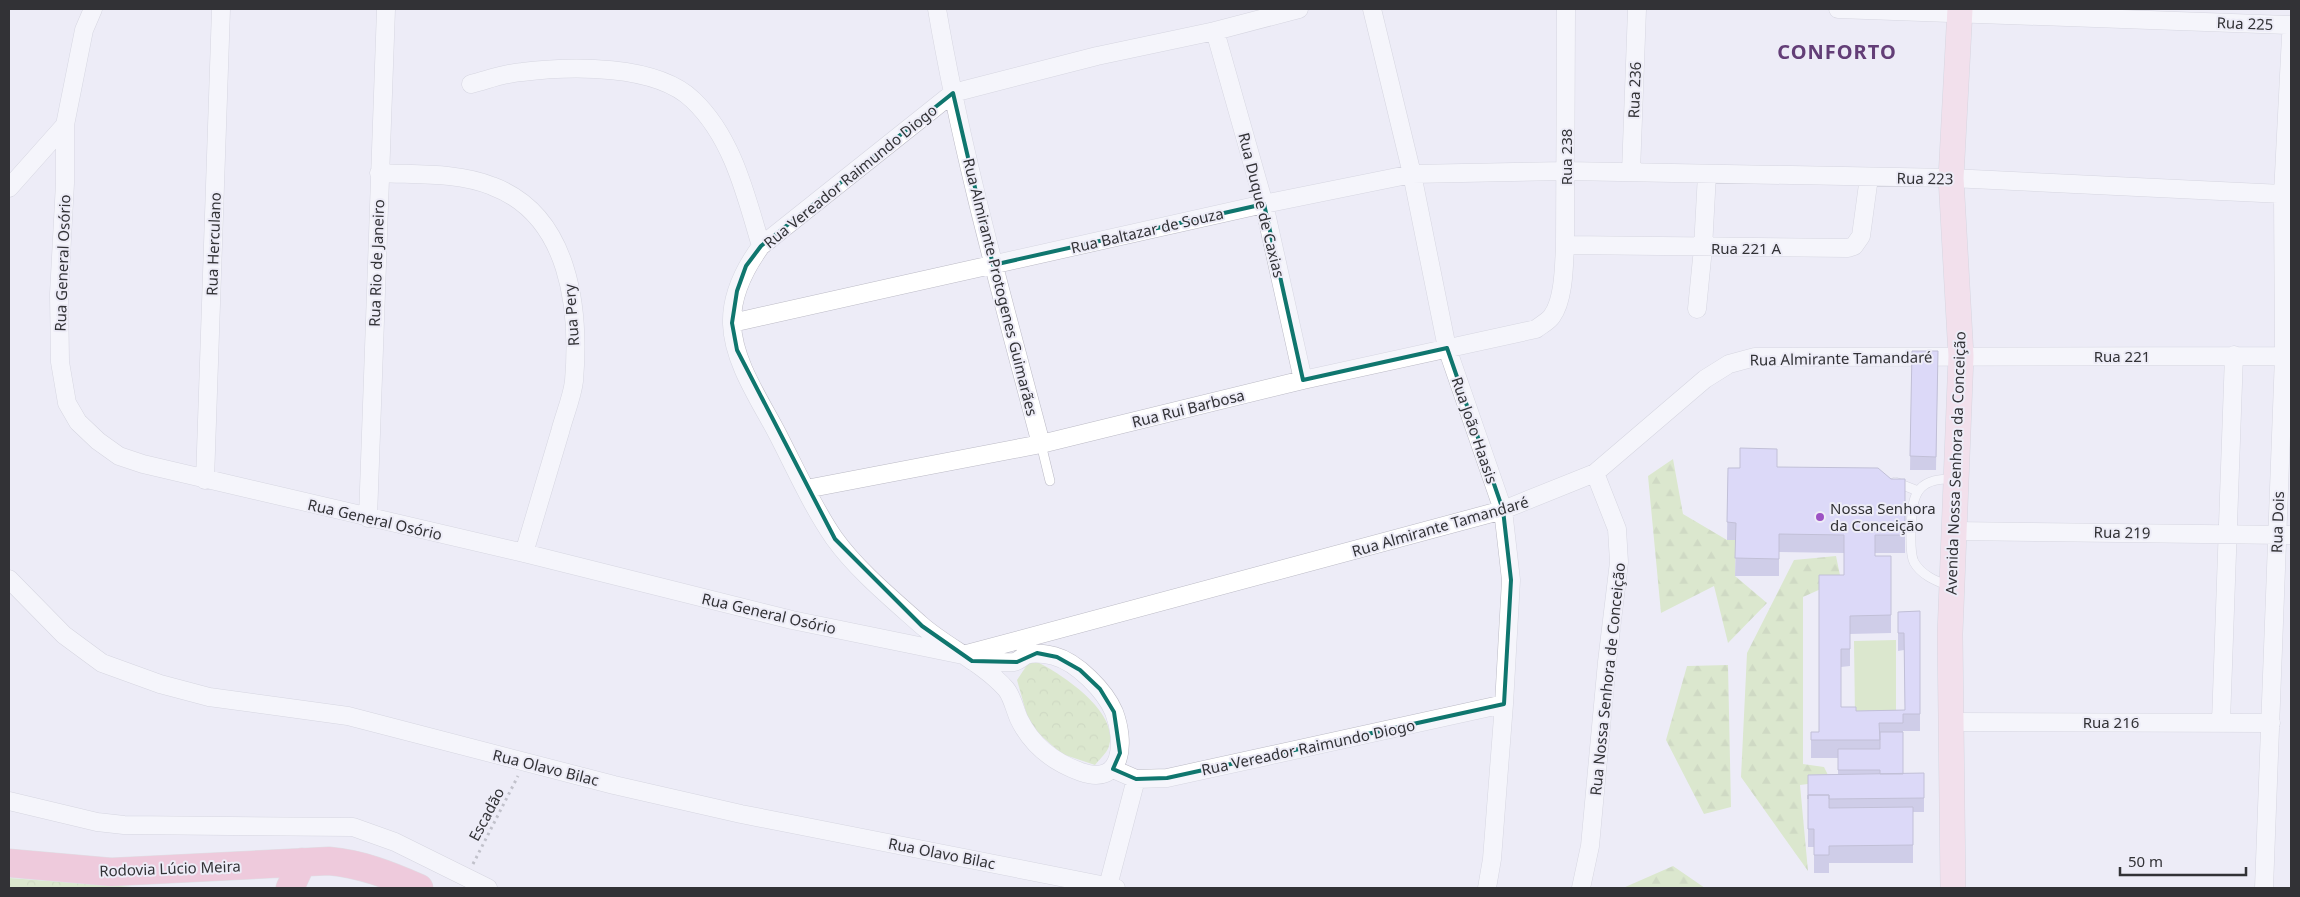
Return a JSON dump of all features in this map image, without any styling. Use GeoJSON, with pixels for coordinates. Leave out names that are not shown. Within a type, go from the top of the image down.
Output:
{"type":"FeatureCollection","features":[{"type":"Feature","properties":{"kind":"main road","name":"Rodovia Lúcio Meira"},"geometry":{"type":"LineString","coordinates":[[9,862],[111,872],[329,860],[353,863],[378,870],[419,888]]}},
{"type":"Feature","properties":{"kind":"main road"},"geometry":{"type":"LineString","coordinates":[[290,888],[302,862]]}},
{"type":"Feature","properties":{"kind":"street","name":"Rua General Osório"},"geometry":{"type":"LineString","coordinates":[[93,9],[84,30],[65,125],[65,183],[59,294],[60,362],[67,403],[78,422],[98,441],[119,456],[205,480],[524,553],[792,620],[968,658],[1092,619]]}},
{"type":"Feature","properties":{"kind":"street","name":"Rua Herculano"},"geometry":{"type":"LineString","coordinates":[[205,480],[221,9]]}},
{"type":"Feature","properties":{"kind":"street","name":"Rua Rio de Janeiro"},"geometry":{"type":"LineString","coordinates":[[368,518],[386,9]]}},
{"type":"Feature","properties":{"kind":"street","name":"Rua Almirante Protogenes Guimarães"},"geometry":{"type":"LineString","coordinates":[[937,9],[953,93],[994,265],[1041,444]]}},
{"type":"Feature","properties":{"kind":"street","name":"Rua Vereador Raimundo Diogo"},"geometry":{"type":"LineString","coordinates":[[1299,9],[1216,31],[1097,56],[953,93],[761,246],[746,266],[737,292],[732,323],[737,350],[806,489],[835,539],[861,568],[922,626],[968,658],[1008,691],[1021,722],[1033,742],[1047,755],[1068,768],[1090,775],[1103,776],[1117,761],[1136,779],[1166,778],[1504,704]]}},
{"type":"Feature","properties":{"kind":"street","name":"Rua João Haasis"},"geometry":{"type":"LineString","coordinates":[[1372,9],[1412,174],[1447,348],[1503,510],[1511,580],[1492,859],[1487,888]]}},
{"type":"Feature","properties":{"kind":"street","name":"Rua 238"},"geometry":{"type":"LineString","coordinates":[[1558,304],[1565,245],[1566,9]]}},
{"type":"Feature","properties":{"kind":"street","name":"Rua 236"},"geometry":{"type":"LineString","coordinates":[[1631,172],[1637,9]]}},
{"type":"Feature","properties":{"kind":"street","name":"Rua 225"},"geometry":{"type":"LineString","coordinates":[[1838,9],[1960,11],[2291,25]]}},
{"type":"Feature","properties":{"kind":"street","name":"Avenida Nossa Senhora da Conceição"},"geometry":{"type":"LineString","coordinates":[[1953,888],[1952,587],[1961,356],[1951,178],[1960,11]]}},
{"type":"Feature","properties":{"kind":"street","name":"Rua Duque de Caxias"},"geometry":{"type":"LineString","coordinates":[[1216,31],[1264,204],[1303,380]]}},
{"type":"Feature","properties":{"kind":"street","name":"Rua Dois"},"geometry":{"type":"LineString","coordinates":[[2264,888],[2271,723],[2284,535],[2283,194],[2291,36]]}},
{"type":"Feature","properties":{"kind":"street"},"geometry":{"type":"LineString","coordinates":[[471,84],[521,72],[571,69],[618,71],[665,82],[693,100],[716,130],[735,163],[761,246]]}},
{"type":"Feature","properties":{"kind":"street"},"geometry":{"type":"LineString","coordinates":[[9,188],[65,125]]}},
{"type":"Feature","properties":{"kind":"street","name":"Rua Baltazar de Souza"},"geometry":{"type":"LineString","coordinates":[[732,323],[1264,204],[1412,174],[1566,171]]}},
{"type":"Feature","properties":{"kind":"street","name":"Rua 223"},"geometry":{"type":"LineString","coordinates":[[1566,171],[1951,178],[2283,194]]}},
{"type":"Feature","properties":{"kind":"street","name":"Rua Pery"},"geometry":{"type":"LineString","coordinates":[[379,173],[458,177],[493,186],[523,203],[541,221],[557,246],[569,279],[574,319],[574,383],[524,553]]}},
{"type":"Feature","properties":{"kind":"street"},"geometry":{"type":"LineString","coordinates":[[1697,309],[1707,174]]}},
{"type":"Feature","properties":{"kind":"street","name":"Rua 221 A"},"geometry":{"type":"LineString","coordinates":[[1565,245],[1703,248],[1848,248],[1854,246],[1861,236],[1869,177]]}},
{"type":"Feature","properties":{"kind":"street","name":"Rua Rui Barbosa"},"geometry":{"type":"LineString","coordinates":[[806,489],[1041,444],[1303,380],[1536,329],[1552,317],[1558,304]]}},
{"type":"Feature","properties":{"kind":"street"},"geometry":{"type":"LineString","coordinates":[[2221,722],[2234,355]]}},
{"type":"Feature","properties":{"kind":"street","name":"Rua 221"},"geometry":{"type":"LineString","coordinates":[[1961,356],[2284,356]]}},
{"type":"Feature","properties":{"kind":"street","name":"Rua Almirante Tamandaré"},"geometry":{"type":"LineString","coordinates":[[1092,619],[1503,510],[1595,474],[1705,379],[1729,364],[1755,357],[1961,356]]}},
{"type":"Feature","properties":{"kind":"street","name":"Rua Nossa Senhora de Conceição"},"geometry":{"type":"LineString","coordinates":[[1581,888],[1590,846],[1607,662],[1619,562],[1617,529],[1595,474]]}},
{"type":"Feature","properties":{"kind":"street","name":"Rua 219"},"geometry":{"type":"LineString","coordinates":[[1954,531],[2284,535]]}},
{"type":"Feature","properties":{"kind":"street","name":"Rua Olavo Bilac"},"geometry":{"type":"LineString","coordinates":[[9,579],[64,635],[102,663],[160,684],[209,697],[348,716],[388,725],[526,763],[741,814],[1112,887]]}},
{"type":"Feature","properties":{"kind":"street"},"geometry":{"type":"LineString","coordinates":[[1008,691],[1009,676],[1017,662],[1026,656],[1038,653],[1057,656],[1080,670],[1100,689],[1114,712],[1119,736],[1117,761]]}},
{"type":"Feature","properties":{"kind":"street"},"geometry":{"type":"LineString","coordinates":[[968,658],[1017,662]]}},
{"type":"Feature","properties":{"kind":"street","name":"Rua 216"},"geometry":{"type":"LineString","coordinates":[[1952,722],[2271,723]]}},
{"type":"Feature","properties":{"kind":"street"},"geometry":{"type":"LineString","coordinates":[[1112,887],[1136,779]]}},
{"type":"Feature","properties":{"kind":"street"},"geometry":{"type":"LineString","coordinates":[[9,800],[97,822],[124,825],[353,827],[395,842],[488,888]]}},
{"type":"Feature","properties":{"kind":"lane","name":"Rua Almirante Protogenes Guimarães"},"geometry":{"type":"LineString","coordinates":[[1041,444],[1050,481]]}},
{"type":"Feature","properties":{"kind":"lane"},"geometry":{"type":"LineString","coordinates":[[1887,479],[1918,491]]}},
{"type":"Feature","properties":{"kind":"lane"},"geometry":{"type":"LineString","coordinates":[[1952,587],[1930,579],[1914,562],[1911,544],[1912,502],[1918,491],[1930,482],[1942,479],[1956,480]]}},
{"type":"Feature","properties":{"kind":"path","name":"Escadão"},"geometry":{"type":"LineString","coordinates":[[466,877],[526,763]]}},
{"type":"Feature","properties":{"kind":"highlighted area"},"geometry":{"type":"Polygon","coordinates":[[[953,93],[993,265],[1264,204],[1303,380],[1447,348],[1503,510],[1511,580],[1504,704],[1167,778],[1136,779],[1113,769],[1120,753],[1114,712],[1100,689],[1080,670],[1057,657],[1037,653],[1017,662],[972,661],[922,626],[835,539],[737,350],[732,323],[737,291],[746,266],[761,246],[953,93]]]}},
{"type":"Feature","properties":{"kind":"green space"},"geometry":{"type":"Polygon","coordinates":[[[1673,459],[1683,514],[1727,540],[1736,540],[1735,576],[1767,603],[1728,643],[1714,586],[1661,613],[1648,476],[1673,459]]]}},
{"type":"Feature","properties":{"kind":"green space"},"geometry":{"type":"Polygon","coordinates":[[[1836,556],[1841,580],[1803,597],[1803,764],[1824,767],[1831,781],[1800,785],[1808,871],[1741,777],[1747,653],[1794,560],[1836,556]]]}},
{"type":"Feature","properties":{"kind":"green space"},"geometry":{"type":"Polygon","coordinates":[[[1896,640],[1896,717],[1855,718],[1854,641],[1896,640]]]}},
{"type":"Feature","properties":{"kind":"green space"},"geometry":{"type":"Polygon","coordinates":[[[1031,659],[1056,673],[1084,694],[1105,719],[1110,733],[1109,746],[1105,754],[1095,765],[1062,754],[1030,726],[1017,680],[1031,659]]]}},
{"type":"Feature","properties":{"kind":"green space"},"geometry":{"type":"Polygon","coordinates":[[[1728,665],[1731,807],[1704,814],[1666,740],[1687,666],[1728,665]]]}},
{"type":"Feature","properties":{"kind":"green space"},"geometry":{"type":"Polygon","coordinates":[[[1673,866],[1705,888],[1623,888],[1673,866]]]}},
{"type":"Feature","properties":{"kind":"green space"},"geometry":{"type":"Polygon","coordinates":[[[9,878],[146,888],[9,888],[9,878]]]}},
{"type":"Feature","properties":{"kind":"building"},"geometry":{"type":"Polygon","coordinates":[[[1912,351],[1938,351],[1936,457],[1910,456],[1912,351]]]}},
{"type":"Feature","properties":{"kind":"building"},"geometry":{"type":"Polygon","coordinates":[[[1740,448],[1777,449],[1777,467],[1878,468],[1891,479],[1905,479],[1905,535],[1875,535],[1875,556],[1891,556],[1891,615],[1850,616],[1850,649],[1841,649],[1841,707],[1856,707],[1856,711],[1905,710],[1904,633],[1898,633],[1898,612],[1920,611],[1920,714],[1903,714],[1903,723],[1879,723],[1880,740],[1811,740],[1811,732],[1819,732],[1819,575],[1844,575],[1844,535],[1779,534],[1779,559],[1735,558],[1736,523],[1727,522],[1728,468],[1740,468],[1740,448]]]}},
{"type":"Feature","properties":{"kind":"building"},"geometry":{"type":"Polygon","coordinates":[[[1880,732],[1903,732],[1903,774],[1880,774],[1880,770],[1838,770],[1838,749],[1880,749],[1880,732]]]}},
{"type":"Feature","properties":{"kind":"building"},"geometry":{"type":"Polygon","coordinates":[[[1924,773],[1924,798],[1829,799],[1829,795],[1808,795],[1808,775],[1924,773]]]}},
{"type":"Feature","properties":{"kind":"building"},"geometry":{"type":"Polygon","coordinates":[[[1808,795],[1829,795],[1829,808],[1913,807],[1913,845],[1829,846],[1829,855],[1814,855],[1814,829],[1808,829],[1808,795]]]}},
{"type":"Feature","properties":{"kind":"place","name":"Nossa Senhora da Conceição"},"geometry":{"type":"Point","coordinates":[1820,517]}},
{"type":"Feature","properties":{"kind":"district","name":"CONFORTO"},"geometry":{"type":"Point","coordinates":[1837,51]}}]}
